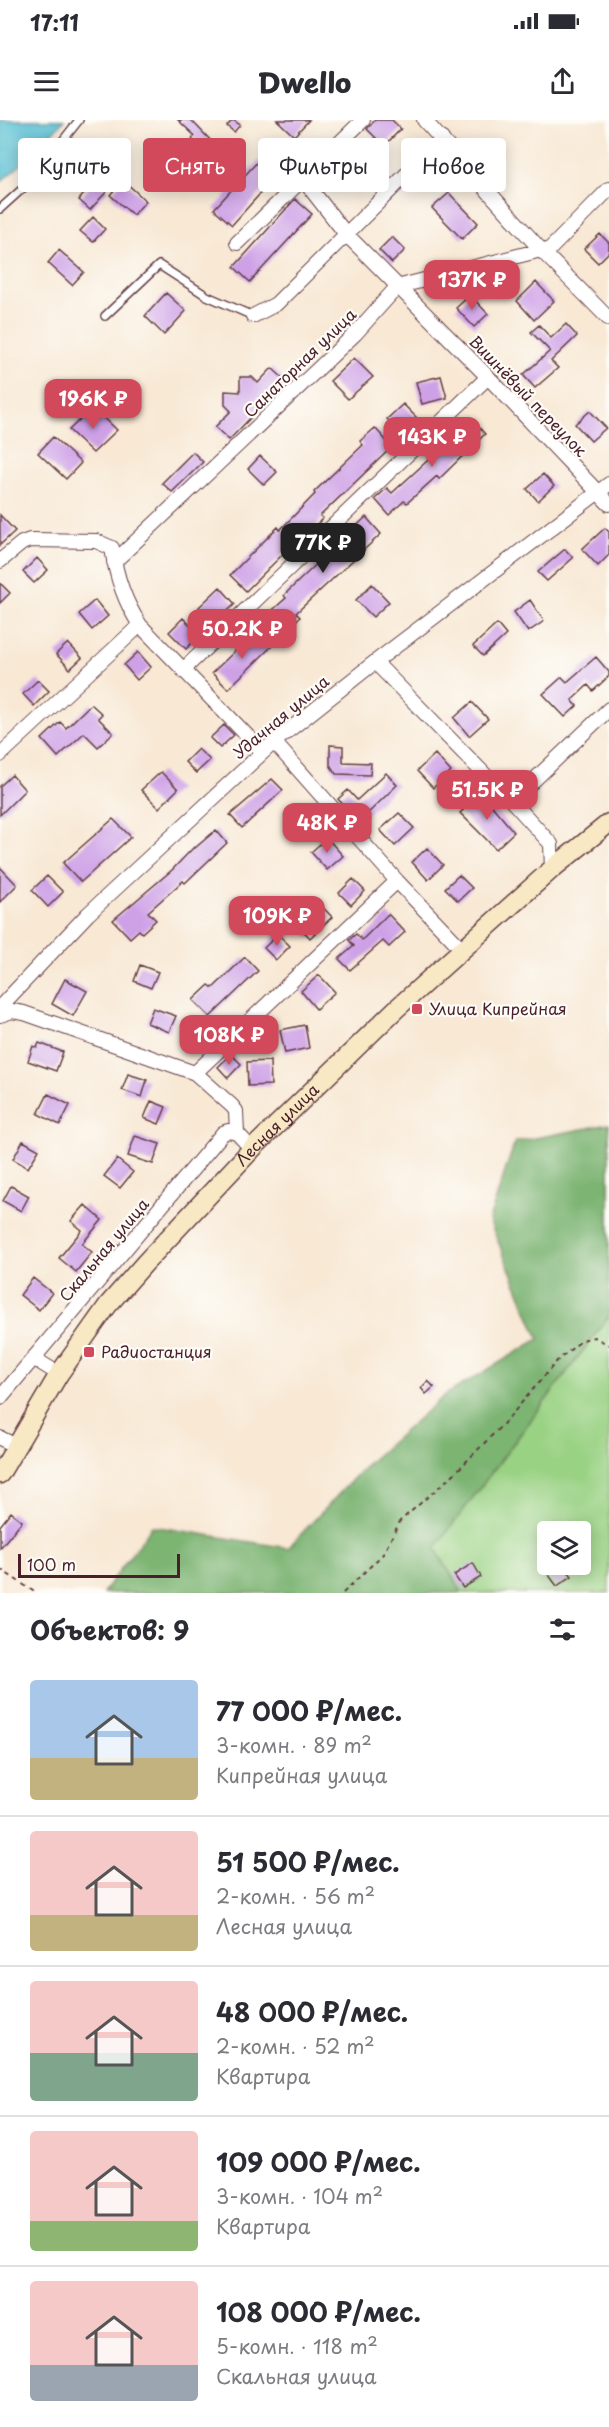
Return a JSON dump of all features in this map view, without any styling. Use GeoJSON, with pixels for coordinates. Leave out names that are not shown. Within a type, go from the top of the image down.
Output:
{"type":"FeatureCollection","features":[{"type":"Feature","properties":{"kind":"main road","name":"Лесная улица"},"geometry":{"type":"LineString","coordinates":[[0,1474],[8,1442],[108,1305],[252,1149],[396,1009],[552,869],[609,823]]}},
{"type":"Feature","properties":{"kind":"street"},"geometry":{"type":"LineString","coordinates":[[344,138],[363,120]]}},
{"type":"Feature","properties":{"kind":"street"},"geometry":{"type":"LineString","coordinates":[[424,120],[441,138]]}},
{"type":"Feature","properties":{"kind":"street"},"geometry":{"type":"LineString","coordinates":[[254,316],[276,304],[401,180]]}},
{"type":"Feature","properties":{"kind":"street"},"geometry":{"type":"LineString","coordinates":[[397,287],[543,252],[609,189]]}},
{"type":"Feature","properties":{"kind":"street"},"geometry":{"type":"LineString","coordinates":[[237,243],[288,192]]}},
{"type":"Feature","properties":{"kind":"street","name":"Вишнёвый переулок"},"geometry":{"type":"LineString","coordinates":[[313,192],[346,234],[397,287],[606,494]]}},
{"type":"Feature","properties":{"kind":"street"},"geometry":{"type":"LineString","coordinates":[[489,192],[543,252],[609,319]]}},
{"type":"Feature","properties":{"kind":"street","name":"Санаторная улица"},"geometry":{"type":"LineString","coordinates":[[114,562],[356,334],[397,287]]}},
{"type":"Feature","properties":{"kind":"street"},"geometry":{"type":"LineString","coordinates":[[183,670],[489,377]]}},
{"type":"Feature","properties":{"kind":"street","name":"Удачная улица"},"geometry":{"type":"LineString","coordinates":[[0,1007],[88,914],[274,742],[375,662],[606,494]]}},
{"type":"Feature","properties":{"kind":"street"},"geometry":{"type":"LineString","coordinates":[[0,561],[22,543],[30,540],[105,543],[112,548],[120,585],[140,625],[263,752]]}},
{"type":"Feature","properties":{"kind":"street"},"geometry":{"type":"LineString","coordinates":[[0,755],[140,625]]}},
{"type":"Feature","properties":{"kind":"street"},"geometry":{"type":"LineString","coordinates":[[375,662],[493,783]]}},
{"type":"Feature","properties":{"kind":"street"},"geometry":{"type":"LineString","coordinates":[[552,869],[550,844],[513,801],[609,709]]}},
{"type":"Feature","properties":{"kind":"street"},"geometry":{"type":"LineString","coordinates":[[274,742],[397,881],[462,949]]}},
{"type":"Feature","properties":{"kind":"street"},"geometry":{"type":"LineString","coordinates":[[195,1073],[397,881]]}},
{"type":"Feature","properties":{"kind":"street"},"geometry":{"type":"LineString","coordinates":[[0,1015],[12,1011],[24,1013],[195,1073],[232,1106],[236,1112],[237,1133],[252,1149]]}},
{"type":"Feature","properties":{"kind":"street","name":"Скальная улица"},"geometry":{"type":"LineString","coordinates":[[0,1398],[223,1133],[228,1131],[237,1133]]}},
{"type":"Feature","properties":{"kind":"street"},"geometry":{"type":"LineString","coordinates":[[33,1358],[59,1374]]}},
{"type":"Feature","properties":{"kind":"lane"},"geometry":{"type":"LineString","coordinates":[[0,209],[31,182],[79,120]]}},
{"type":"Feature","properties":{"kind":"lane"},"geometry":{"type":"LineString","coordinates":[[105,316],[159,265],[207,296],[254,316]]}},
{"type":"Feature","properties":{"kind":"path"},"geometry":{"type":"LineString","coordinates":[[343,1593],[383,1554],[400,1521],[477,1451],[507,1420],[557,1361],[582,1340],[594,1337],[609,1345]]}},
{"type":"Feature","properties":{"kind":"path"},"geometry":{"type":"LineString","coordinates":[[0,1569],[36,1593]]}},
{"type":"Feature","properties":{"kind":"green space"},"geometry":{"type":"Polygon","coordinates":[[[609,1124],[609,1316],[435,1548],[462,1593],[103,1593],[152,1526],[288,1548],[367,1464],[445,1395],[539,1339],[489,1220],[515,1142],[609,1124]]]}},
{"type":"Feature","properties":{"kind":"green space"},"geometry":{"type":"Polygon","coordinates":[[[609,1316],[609,1593],[462,1593],[435,1548],[609,1316]]]}},
{"type":"Feature","properties":{"kind":"water"},"geometry":{"type":"Polygon","coordinates":[[[0,120],[64,120],[47,138],[18,138],[18,167],[0,182],[0,120]]]}},
{"type":"Feature","properties":{"kind":"building"},"geometry":{"type":"Polygon","coordinates":[[[178,120],[191,120],[208,138],[193,138],[195,136],[178,120]]]}},
{"type":"Feature","properties":{"kind":"building"},"geometry":{"type":"Polygon","coordinates":[[[233,120],[240,125],[234,132],[227,126],[233,120]]]}},
{"type":"Feature","properties":{"kind":"building"},"geometry":{"type":"Polygon","coordinates":[[[277,120],[309,120],[294,136],[277,120]]]}},
{"type":"Feature","properties":{"kind":"building"},"geometry":{"type":"Polygon","coordinates":[[[375,120],[392,120],[401,129],[389,141],[389,138],[376,138],[367,129],[375,120]]]}},
{"type":"Feature","properties":{"kind":"building"},"geometry":{"type":"Polygon","coordinates":[[[258,161],[258,192],[262,192],[232,225],[214,209],[230,192],[246,192],[246,174],[258,161]]]}},
{"type":"Feature","properties":{"kind":"building"},"geometry":{"type":"Polygon","coordinates":[[[131,187],[146,201],[133,215],[110,195],[113,192],[131,192],[131,187]]]}},
{"type":"Feature","properties":{"kind":"building"},"geometry":{"type":"Polygon","coordinates":[[[85,192],[106,192],[90,210],[79,200],[85,192]]]}},
{"type":"Feature","properties":{"kind":"building"},"geometry":{"type":"Polygon","coordinates":[[[449,193],[478,223],[462,239],[432,208],[449,193]]]}},
{"type":"Feature","properties":{"kind":"building"},"geometry":{"type":"Polygon","coordinates":[[[295,199],[312,214],[250,282],[234,267],[295,199]]]}},
{"type":"Feature","properties":{"kind":"building"},"geometry":{"type":"Polygon","coordinates":[[[93,217],[105,229],[93,242],[80,231],[93,217]]]}},
{"type":"Feature","properties":{"kind":"building"},"geometry":{"type":"Polygon","coordinates":[[[600,234],[609,243],[609,252],[598,263],[584,249],[600,234]]]}},
{"type":"Feature","properties":{"kind":"building"},"geometry":{"type":"Polygon","coordinates":[[[392,237],[405,250],[392,263],[379,250],[392,237]]]}},
{"type":"Feature","properties":{"kind":"building"},"geometry":{"type":"Polygon","coordinates":[[[59,250],[84,272],[72,285],[48,263],[59,250]]]}},
{"type":"Feature","properties":{"kind":"building"},"geometry":{"type":"Polygon","coordinates":[[[536,282],[554,301],[534,320],[517,301],[536,282]]]}},
{"type":"Feature","properties":{"kind":"building"},"geometry":{"type":"Polygon","coordinates":[[[166,293],[186,311],[164,335],[145,316],[166,293]]]}},
{"type":"Feature","properties":{"kind":"building"},"geometry":{"type":"Polygon","coordinates":[[[470,295],[488,314],[474,327],[456,308],[470,295]]]}},
{"type":"Feature","properties":{"kind":"building"},"geometry":{"type":"Polygon","coordinates":[[[566,324],[577,336],[551,361],[558,368],[535,388],[523,375],[550,351],[531,332],[539,325],[551,338],[566,324]]]}},
{"type":"Feature","properties":{"kind":"building"},"geometry":{"type":"Polygon","coordinates":[[[354,358],[373,377],[348,399],[330,381],[354,358]]]}},
{"type":"Feature","properties":{"kind":"building"},"geometry":{"type":"Polygon","coordinates":[[[272,368],[286,381],[229,440],[215,427],[231,411],[225,405],[225,391],[240,392],[240,377],[252,377],[258,383],[272,368]]]}},
{"type":"Feature","properties":{"kind":"building"},"geometry":{"type":"Polygon","coordinates":[[[441,376],[447,398],[422,404],[416,382],[441,376]]]}},
{"type":"Feature","properties":{"kind":"building"},"geometry":{"type":"Polygon","coordinates":[[[403,404],[418,419],[403,434],[387,419],[403,404]]]}},
{"type":"Feature","properties":{"kind":"building"},"geometry":{"type":"Polygon","coordinates":[[[93,407],[117,430],[93,453],[69,430],[93,407]]]}},
{"type":"Feature","properties":{"kind":"building"},"geometry":{"type":"Polygon","coordinates":[[[590,411],[606,428],[591,441],[575,424],[590,411]]]}},
{"type":"Feature","properties":{"kind":"building"},"geometry":{"type":"Polygon","coordinates":[[[472,420],[485,434],[439,479],[437,476],[407,503],[404,501],[389,515],[375,499],[387,488],[392,493],[472,420]]]}},
{"type":"Feature","properties":{"kind":"building"},"geometry":{"type":"Polygon","coordinates":[[[375,428],[392,447],[320,516],[323,518],[303,538],[301,536],[246,591],[230,575],[278,527],[280,530],[315,494],[314,492],[363,445],[360,441],[375,428]]]}},
{"type":"Feature","properties":{"kind":"building"},"geometry":{"type":"Polygon","coordinates":[[[53,437],[81,463],[66,479],[38,453],[53,437]]]}},
{"type":"Feature","properties":{"kind":"building"},"geometry":{"type":"Polygon","coordinates":[[[193,452],[203,462],[172,492],[162,483],[193,452]]]}},
{"type":"Feature","properties":{"kind":"building"},"geometry":{"type":"Polygon","coordinates":[[[260,456],[277,472],[264,485],[248,469],[260,456]]]}},
{"type":"Feature","properties":{"kind":"building"},"geometry":{"type":"Polygon","coordinates":[[[543,474],[554,486],[538,501],[527,489],[543,474]]]}},
{"type":"Feature","properties":{"kind":"building"},"geometry":{"type":"Polygon","coordinates":[[[0,515],[15,531],[0,545],[0,515]]]}},
{"type":"Feature","properties":{"kind":"building"},"geometry":{"type":"Polygon","coordinates":[[[366,517],[381,534],[296,613],[300,617],[283,633],[267,615],[286,598],[284,595],[366,517]]]}},
{"type":"Feature","properties":{"kind":"building"},"geometry":{"type":"Polygon","coordinates":[[[605,528],[609,532],[609,555],[598,566],[582,549],[605,528]]]}},
{"type":"Feature","properties":{"kind":"building"},"geometry":{"type":"Polygon","coordinates":[[[565,549],[573,558],[547,581],[538,572],[565,549]]]}},
{"type":"Feature","properties":{"kind":"building"},"geometry":{"type":"Polygon","coordinates":[[[37,558],[48,570],[34,583],[23,572],[37,558]]]}},
{"type":"Feature","properties":{"kind":"building"},"geometry":{"type":"Polygon","coordinates":[[[0,583],[10,593],[0,603],[0,583]]]}},
{"type":"Feature","properties":{"kind":"building"},"geometry":{"type":"Polygon","coordinates":[[[372,584],[389,602],[373,617],[356,600],[372,584]]]}},
{"type":"Feature","properties":{"kind":"building"},"geometry":{"type":"Polygon","coordinates":[[[220,587],[235,604],[215,623],[199,607],[220,587]]]}},
{"type":"Feature","properties":{"kind":"building"},"geometry":{"type":"Polygon","coordinates":[[[95,600],[108,616],[92,630],[79,614],[95,600]]]}},
{"type":"Feature","properties":{"kind":"building"},"geometry":{"type":"Polygon","coordinates":[[[530,600],[544,621],[528,632],[514,612],[530,600]]]}},
{"type":"Feature","properties":{"kind":"building"},"geometry":{"type":"Polygon","coordinates":[[[183,618],[200,635],[186,649],[169,632],[183,618]]]}},
{"type":"Feature","properties":{"kind":"building"},"geometry":{"type":"Polygon","coordinates":[[[497,624],[506,635],[483,656],[473,646],[497,624]]]}},
{"type":"Feature","properties":{"kind":"building"},"geometry":{"type":"Polygon","coordinates":[[[256,631],[271,647],[228,689],[212,673],[256,631]]]}},
{"type":"Feature","properties":{"kind":"building"},"geometry":{"type":"Polygon","coordinates":[[[68,643],[82,658],[70,669],[56,654],[68,643]]]}},
{"type":"Feature","properties":{"kind":"building"},"geometry":{"type":"Polygon","coordinates":[[[138,652],[151,667],[137,680],[124,665],[138,652]]]}},
{"type":"Feature","properties":{"kind":"building"},"geometry":{"type":"Polygon","coordinates":[[[596,657],[609,672],[609,676],[593,691],[588,685],[572,700],[577,706],[565,717],[543,694],[562,677],[567,682],[596,657]]]}},
{"type":"Feature","properties":{"kind":"building"},"geometry":{"type":"Polygon","coordinates":[[[38,680],[49,691],[34,706],[23,694],[38,680]]]}},
{"type":"Feature","properties":{"kind":"building"},"geometry":{"type":"Polygon","coordinates":[[[472,702],[488,719],[469,736],[454,718],[472,702]]]}},
{"type":"Feature","properties":{"kind":"building"},"geometry":{"type":"Polygon","coordinates":[[[91,704],[102,714],[98,718],[113,733],[98,747],[84,733],[58,757],[42,739],[60,722],[66,728],[91,704]]]}},
{"type":"Feature","properties":{"kind":"building"},"geometry":{"type":"Polygon","coordinates":[[[224,725],[234,735],[220,748],[210,738],[224,725]]]}},
{"type":"Feature","properties":{"kind":"building"},"geometry":{"type":"Polygon","coordinates":[[[330,745],[343,746],[343,762],[371,763],[370,775],[336,774],[330,765],[330,745]]]}},
{"type":"Feature","properties":{"kind":"building"},"geometry":{"type":"Polygon","coordinates":[[[198,749],[210,760],[196,773],[185,762],[198,749]]]}},
{"type":"Feature","properties":{"kind":"building"},"geometry":{"type":"Polygon","coordinates":[[[435,754],[451,772],[433,788],[417,771],[435,754]]]}},
{"type":"Feature","properties":{"kind":"building"},"geometry":{"type":"Polygon","coordinates":[[[161,772],[178,789],[159,808],[141,790],[161,772]]]}},
{"type":"Feature","properties":{"kind":"building"},"geometry":{"type":"Polygon","coordinates":[[[386,773],[397,785],[359,822],[338,799],[348,790],[357,800],[386,773]]]}},
{"type":"Feature","properties":{"kind":"building"},"geometry":{"type":"Polygon","coordinates":[[[12,775],[25,790],[0,815],[0,786],[12,775]]]}},
{"type":"Feature","properties":{"kind":"building"},"geometry":{"type":"Polygon","coordinates":[[[272,779],[283,790],[242,828],[230,815],[272,779]]]}},
{"type":"Feature","properties":{"kind":"building"},"geometry":{"type":"Polygon","coordinates":[[[481,793],[514,832],[496,849],[460,813],[481,793]]]}},
{"type":"Feature","properties":{"kind":"building"},"geometry":{"type":"Polygon","coordinates":[[[399,813],[414,828],[395,846],[380,830],[399,813]]]}},
{"type":"Feature","properties":{"kind":"building"},"geometry":{"type":"Polygon","coordinates":[[[113,819],[131,837],[81,882],[63,863],[113,819]]]}},
{"type":"Feature","properties":{"kind":"building"},"geometry":{"type":"Polygon","coordinates":[[[216,830],[227,843],[185,883],[183,881],[148,912],[156,920],[142,933],[139,930],[130,938],[113,920],[216,830]]]}},
{"type":"Feature","properties":{"kind":"building"},"geometry":{"type":"Polygon","coordinates":[[[327,838],[343,856],[327,870],[311,852],[327,838]]]}},
{"type":"Feature","properties":{"kind":"building"},"geometry":{"type":"Polygon","coordinates":[[[427,848],[443,865],[428,880],[412,862],[427,848]]]}},
{"type":"Feature","properties":{"kind":"building"},"geometry":{"type":"Polygon","coordinates":[[[0,867],[17,885],[0,902],[0,867]]]}},
{"type":"Feature","properties":{"kind":"building"},"geometry":{"type":"Polygon","coordinates":[[[459,875],[472,888],[458,901],[445,888],[459,875]]]}},
{"type":"Feature","properties":{"kind":"building"},"geometry":{"type":"Polygon","coordinates":[[[47,876],[63,892],[48,907],[32,890],[47,876]]]}},
{"type":"Feature","properties":{"kind":"building"},"geometry":{"type":"Polygon","coordinates":[[[353,879],[365,891],[351,905],[339,893],[353,879]]]}},
{"type":"Feature","properties":{"kind":"building"},"geometry":{"type":"Polygon","coordinates":[[[314,898],[332,917],[310,938],[292,919],[314,898]]]}},
{"type":"Feature","properties":{"kind":"building"},"geometry":{"type":"Polygon","coordinates":[[[388,914],[405,932],[389,947],[383,941],[350,970],[339,959],[354,946],[349,940],[356,934],[362,940],[388,914]]]}},
{"type":"Feature","properties":{"kind":"building"},"geometry":{"type":"Polygon","coordinates":[[[278,934],[290,946],[276,960],[264,948],[278,934]]]}},
{"type":"Feature","properties":{"kind":"building"},"geometry":{"type":"Polygon","coordinates":[[[245,957],[258,971],[210,1017],[193,1000],[209,985],[213,988],[245,957]]]}},
{"type":"Feature","properties":{"kind":"building"},"geometry":{"type":"Polygon","coordinates":[[[140,965],[158,972],[151,988],[134,981],[140,965]]]}},
{"type":"Feature","properties":{"kind":"building"},"geometry":{"type":"Polygon","coordinates":[[[319,975],[335,992],[316,1009],[301,991],[319,975]]]}},
{"type":"Feature","properties":{"kind":"building"},"geometry":{"type":"Polygon","coordinates":[[[65,979],[87,991],[73,1016],[52,1004],[65,979]]]}},
{"type":"Feature","properties":{"kind":"building"},"geometry":{"type":"Polygon","coordinates":[[[153,1008],[176,1016],[169,1032],[147,1023],[153,1008]]]}},
{"type":"Feature","properties":{"kind":"building"},"geometry":{"type":"Polygon","coordinates":[[[305,1025],[309,1048],[285,1053],[280,1030],[305,1025]]]}},
{"type":"Feature","properties":{"kind":"building"},"geometry":{"type":"Polygon","coordinates":[[[39,1043],[63,1052],[56,1071],[28,1061],[33,1046],[37,1048],[39,1043]]]}},
{"type":"Feature","properties":{"kind":"building"},"geometry":{"type":"Polygon","coordinates":[[[231,1054],[241,1064],[228,1078],[218,1067],[231,1054]]]}},
{"type":"Feature","properties":{"kind":"building"},"geometry":{"type":"Polygon","coordinates":[[[270,1061],[271,1085],[248,1086],[247,1062],[270,1061]]]}},
{"type":"Feature","properties":{"kind":"building"},"geometry":{"type":"Polygon","coordinates":[[[128,1074],[147,1080],[142,1097],[122,1090],[128,1074]]]}},
{"type":"Feature","properties":{"kind":"building"},"geometry":{"type":"Polygon","coordinates":[[[48,1094],[70,1105],[60,1125],[38,1114],[48,1094]]]}},
{"type":"Feature","properties":{"kind":"building"},"geometry":{"type":"Polygon","coordinates":[[[151,1101],[166,1107],[159,1124],[144,1118],[151,1101]]]}},
{"type":"Feature","properties":{"kind":"building"},"geometry":{"type":"Polygon","coordinates":[[[135,1136],[160,1144],[153,1164],[128,1156],[135,1136]]]}},
{"type":"Feature","properties":{"kind":"building"},"geometry":{"type":"Polygon","coordinates":[[[23,1141],[39,1150],[28,1168],[13,1159],[23,1141]]]}},
{"type":"Feature","properties":{"kind":"building"},"geometry":{"type":"Polygon","coordinates":[[[117,1159],[133,1172],[120,1188],[104,1176],[117,1159]]]}},
{"type":"Feature","properties":{"kind":"building"},"geometry":{"type":"Polygon","coordinates":[[[11,1186],[29,1196],[21,1211],[3,1201],[11,1186]]]}},
{"type":"Feature","properties":{"kind":"building"},"geometry":{"type":"Polygon","coordinates":[[[85,1205],[102,1220],[82,1244],[92,1252],[76,1272],[59,1258],[82,1230],[71,1221],[85,1205]]]}},
{"type":"Feature","properties":{"kind":"building"},"geometry":{"type":"Polygon","coordinates":[[[33,1278],[52,1293],[39,1310],[20,1295],[33,1278]]]}},
{"type":"Feature","properties":{"kind":"building"},"geometry":{"type":"Polygon","coordinates":[[[428,1381],[434,1387],[426,1394],[421,1388],[428,1381]]]}},
{"type":"Feature","properties":{"kind":"building"},"geometry":{"type":"Polygon","coordinates":[[[11,1512],[22,1521],[0,1548],[0,1526],[11,1512]]]}},
{"type":"Feature","properties":{"kind":"building"},"geometry":{"type":"Polygon","coordinates":[[[473,1563],[481,1577],[463,1588],[454,1575],[473,1563]]]}},
{"type":"Feature","properties":{"kind":"building"},"geometry":{"type":"Polygon","coordinates":[[[549,1575],[572,1576],[557,1586],[549,1575]]]}},
{"type":"Feature","properties":{"kind":"place","name":"Улица Кипрейная"},"geometry":{"type":"Point","coordinates":[417,1009]}},
{"type":"Feature","properties":{"kind":"place","name":"Радиостанция"},"geometry":{"type":"Point","coordinates":[89,1352]}}]}
